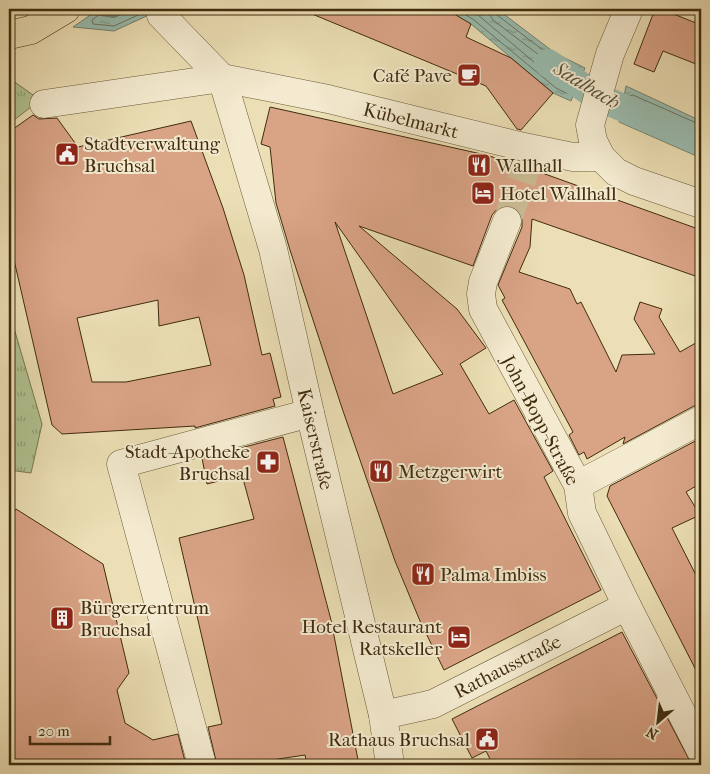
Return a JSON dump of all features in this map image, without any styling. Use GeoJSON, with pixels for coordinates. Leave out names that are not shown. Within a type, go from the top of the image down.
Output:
{"type":"FeatureCollection","features":[{"type":"Feature","properties":{"kind":"main road"},"geometry":{"type":"LineString","coordinates":[[9,36],[31,30],[66,9]]}},
{"type":"Feature","properties":{"kind":"street"},"geometry":{"type":"LineString","coordinates":[[629,9],[610,54],[590,125],[593,141],[601,157],[616,172],[634,181],[701,204]]}},
{"type":"Feature","properties":{"kind":"street"},"geometry":{"type":"LineString","coordinates":[[161,15],[222,78]]}},
{"type":"Feature","properties":{"kind":"street","name":"Kübelmarkt"},"geometry":{"type":"LineString","coordinates":[[44,104],[222,78],[328,99],[528,158],[601,157]]}},
{"type":"Feature","properties":{"kind":"street","name":"Kaiserstraße"},"geometry":{"type":"LineString","coordinates":[[222,78],[273,249],[310,413],[383,715],[390,765]]}},
{"type":"Feature","properties":{"kind":"street","name":"John-Bopp-Straße"},"geometry":{"type":"LineString","coordinates":[[508,221],[483,282],[481,294],[483,309],[578,485],[582,513],[701,751]]}},
{"type":"Feature","properties":{"kind":"street"},"geometry":{"type":"LineString","coordinates":[[202,765],[121,464],[310,413]]}},
{"type":"Feature","properties":{"kind":"street"},"geometry":{"type":"LineString","coordinates":[[578,485],[701,420]]}},
{"type":"Feature","properties":{"kind":"street","name":"Rathausstraße"},"geometry":{"type":"LineString","coordinates":[[383,715],[433,704],[627,606]]}},
{"type":"Feature","properties":{"kind":"green space"},"geometry":{"type":"Polygon","coordinates":[[[9,78],[40,100],[9,124],[9,78]]]}},
{"type":"Feature","properties":{"kind":"green space"},"geometry":{"type":"Polygon","coordinates":[[[9,311],[42,424],[31,473],[9,470],[9,311]]]}},
{"type":"Feature","properties":{"kind":"water"},"geometry":{"type":"Polygon","coordinates":[[[99,9],[162,9],[114,31],[73,27],[99,9]]]}},
{"type":"Feature","properties":{"kind":"water"},"geometry":{"type":"Polygon","coordinates":[[[446,9],[497,9],[555,53],[585,68],[571,101],[553,93],[471,24],[446,9]]]}},
{"type":"Feature","properties":{"kind":"water"},"geometry":{"type":"Polygon","coordinates":[[[626,86],[701,121],[701,158],[619,122],[626,86]]]}},
{"type":"Feature","properties":{"kind":"building"},"geometry":{"type":"Polygon","coordinates":[[[300,9],[446,9],[471,24],[466,37],[511,58],[553,93],[521,130],[517,129],[486,86],[300,9]]]}},
{"type":"Feature","properties":{"kind":"building"},"geometry":{"type":"Polygon","coordinates":[[[655,9],[661,9],[701,25],[701,66],[663,51],[654,72],[634,64],[655,9]]]}},
{"type":"Feature","properties":{"kind":"building"},"geometry":{"type":"Polygon","coordinates":[[[270,107],[486,155],[531,169],[701,230],[701,278],[532,219],[530,247],[519,272],[570,289],[577,304],[581,302],[616,372],[622,355],[655,354],[634,319],[640,302],[662,309],[659,317],[680,352],[701,340],[701,404],[623,444],[625,437],[587,459],[584,452],[579,455],[569,435],[573,432],[502,300],[505,298],[498,285],[522,227],[522,218],[519,211],[512,206],[497,209],[492,215],[473,266],[359,226],[457,309],[486,348],[460,364],[489,414],[514,400],[553,471],[544,477],[601,590],[444,670],[420,621],[395,561],[290,250],[276,203],[270,147],[261,144],[270,107]],[[335,222],[393,394],[443,374],[335,222]]]}},
{"type":"Feature","properties":{"kind":"building"},"geometry":{"type":"Polygon","coordinates":[[[33,115],[39,119],[57,118],[78,147],[191,121],[223,208],[244,275],[262,355],[270,353],[281,397],[273,399],[275,406],[195,428],[195,426],[62,434],[52,425],[14,260],[9,262],[9,132],[33,115]],[[158,300],[77,318],[92,382],[126,382],[211,365],[199,317],[159,326],[158,300]]]}},
{"type":"Feature","properties":{"kind":"building"},"geometry":{"type":"Polygon","coordinates":[[[283,437],[331,620],[359,765],[307,765],[305,755],[258,762],[258,765],[217,765],[208,727],[222,724],[179,538],[254,519],[242,475],[207,484],[202,458],[283,437]]]}},
{"type":"Feature","properties":{"kind":"building"},"geometry":{"type":"Polygon","coordinates":[[[701,438],[701,483],[686,492],[700,515],[672,528],[701,585],[701,680],[607,496],[610,486],[701,438]]]}},
{"type":"Feature","properties":{"kind":"building","name":"Bürgerzentrum Bruchsal"},"geometry":{"type":"Polygon","coordinates":[[[16,509],[103,564],[129,673],[117,690],[125,723],[153,740],[178,734],[186,765],[9,765],[9,521],[16,509]]]}},
{"type":"Feature","properties":{"kind":"building"},"geometry":{"type":"Polygon","coordinates":[[[622,632],[692,765],[493,765],[486,751],[472,758],[452,719],[622,632]]]}},
{"type":"Feature","properties":{"kind":"waterway","name":"Saalbach"},"geometry":{"type":"LineString","coordinates":[[82,9],[114,14],[124,9]]}},
{"type":"Feature","properties":{"kind":"waterway","name":"Saalbach"},"geometry":{"type":"LineString","coordinates":[[548,63],[596,96],[701,142]]}},
{"type":"Feature","properties":{"kind":"tunnel"},"geometry":{"type":"LineString","coordinates":[[507,221],[526,168]]}},
{"type":"Feature","properties":{"kind":"place","name":"Café Pave"},"geometry":{"type":"Point","coordinates":[469,75]}},
{"type":"Feature","properties":{"kind":"place","name":"Stadtverwaltung Bruchsal"},"geometry":{"type":"Point","coordinates":[67,154]}},
{"type":"Feature","properties":{"kind":"place","name":"Wallhall"},"geometry":{"type":"Point","coordinates":[479,165]}},
{"type":"Feature","properties":{"kind":"place","name":"Hotel Wallhall"},"geometry":{"type":"Point","coordinates":[483,193]}},
{"type":"Feature","properties":{"kind":"place","name":"Stadt-Apotheke Bruchsal"},"geometry":{"type":"Point","coordinates":[268,462]}},
{"type":"Feature","properties":{"kind":"place","name":"Metzgerwirt"},"geometry":{"type":"Point","coordinates":[381,471]}},
{"type":"Feature","properties":{"kind":"place","name":"Palma Imbiss"},"geometry":{"type":"Point","coordinates":[423,574]}},
{"type":"Feature","properties":{"kind":"place","name":"Bürgerzentrum Bruchsal"},"geometry":{"type":"Point","coordinates":[62,618]}},
{"type":"Feature","properties":{"kind":"place","name":"Hotel Restaurant Ratskeller"},"geometry":{"type":"Point","coordinates":[459,637]}},
{"type":"Feature","properties":{"kind":"place","name":"Rathaus Bruchsal"},"geometry":{"type":"Point","coordinates":[487,739]}}]}
